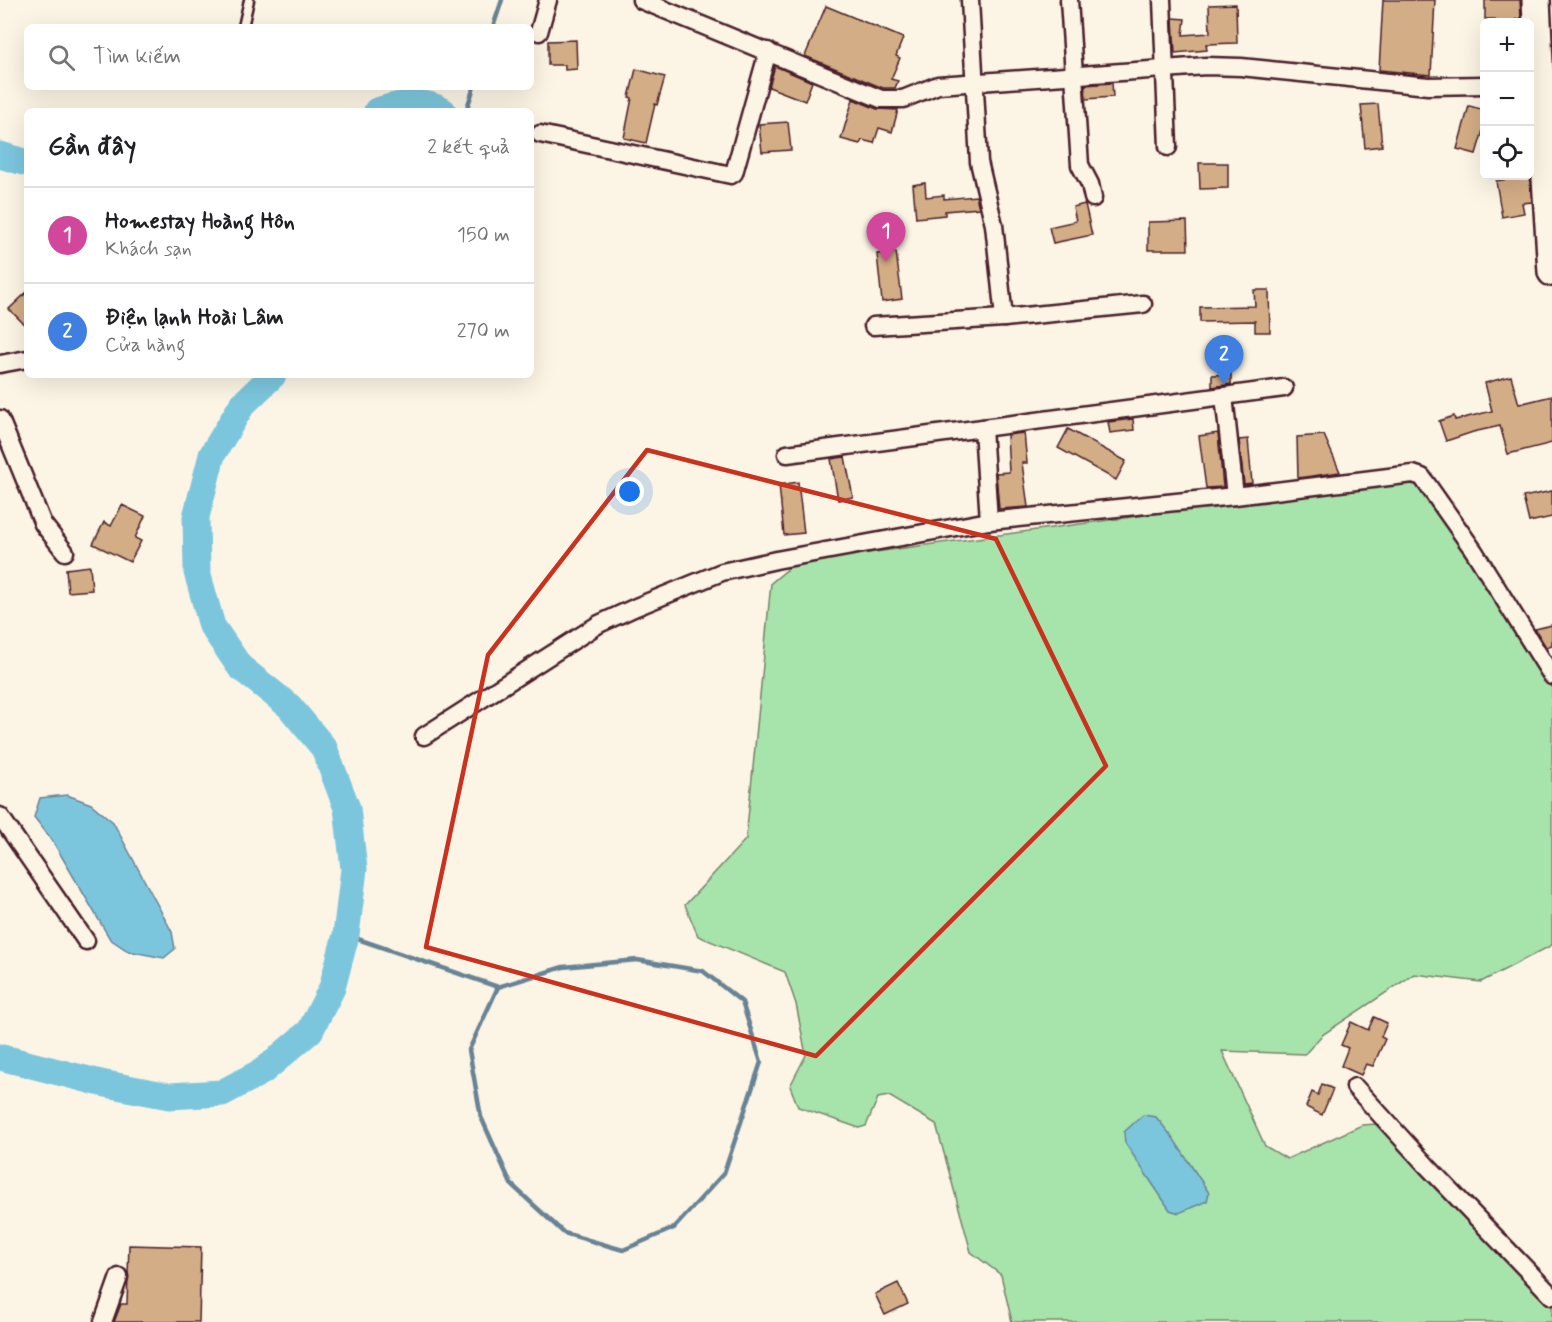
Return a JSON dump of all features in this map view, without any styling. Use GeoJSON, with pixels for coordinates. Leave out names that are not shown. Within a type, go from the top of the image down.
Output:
{"type":"FeatureCollection","features":[{"type":"Feature","properties":{"kind":"main road"},"geometry":{"type":"LineString","coordinates":[[1536,0],[1535,84],[1552,272]]}},
{"type":"Feature","properties":{"kind":"street"},"geometry":{"type":"LineString","coordinates":[[539,32],[548,0]]}},
{"type":"Feature","properties":{"kind":"street"},"geometry":{"type":"LineString","coordinates":[[642,0],[881,99],[903,99],[939,85],[1164,67],[1206,66],[1241,67],[1428,86],[1480,85]]}},
{"type":"Feature","properties":{"kind":"street"},"geometry":{"type":"LineString","coordinates":[[970,0],[979,162],[994,225],[1004,318]]}},
{"type":"Feature","properties":{"kind":"street"},"geometry":{"type":"LineString","coordinates":[[1069,0],[1080,165],[1090,184],[1093,198]]}},
{"type":"Feature","properties":{"kind":"street"},"geometry":{"type":"LineString","coordinates":[[1162,0],[1168,147]]}},
{"type":"Feature","properties":{"kind":"street"},"geometry":{"type":"LineString","coordinates":[[540,134],[730,175],[734,172],[768,51]]}},
{"type":"Feature","properties":{"kind":"street"},"geometry":{"type":"LineString","coordinates":[[873,326],[1004,318],[1143,304]]}},
{"type":"Feature","properties":{"kind":"street"},"geometry":{"type":"LineString","coordinates":[[0,364],[24,360]]}},
{"type":"Feature","properties":{"kind":"street"},"geometry":{"type":"LineString","coordinates":[[787,454],[1284,388]]}},
{"type":"Feature","properties":{"kind":"street"},"geometry":{"type":"LineString","coordinates":[[1224,396],[1235,496]]}},
{"type":"Feature","properties":{"kind":"street"},"geometry":{"type":"LineString","coordinates":[[0,418],[43,524],[64,552]]}},
{"type":"Feature","properties":{"kind":"street"},"geometry":{"type":"LineString","coordinates":[[983,428],[989,521]]}},
{"type":"Feature","properties":{"kind":"street"},"geometry":{"type":"LineString","coordinates":[[424,736],[599,624],[722,572],[989,521],[1235,496],[1413,474],[1422,477],[1474,551],[1552,676]]}},
{"type":"Feature","properties":{"kind":"street"},"geometry":{"type":"LineString","coordinates":[[0,816],[86,940]]}},
{"type":"Feature","properties":{"kind":"street"},"geometry":{"type":"LineString","coordinates":[[1356,1087],[1427,1166],[1552,1296]]}},
{"type":"Feature","properties":{"kind":"street"},"geometry":{"type":"LineString","coordinates":[[103,1322],[119,1277]]}},
{"type":"Feature","properties":{"kind":"lane"},"geometry":{"type":"LineString","coordinates":[[244,24],[249,0]]}},
{"type":"Feature","properties":{"kind":"highlighted area"},"geometry":{"type":"Polygon","coordinates":[[[647,450],[996,539],[1106,766],[816,1056],[426,947],[488,655],[647,450]]]}},
{"type":"Feature","properties":{"kind":"green space"},"geometry":{"type":"Polygon","coordinates":[[[1394,481],[1412,482],[1423,489],[1552,687],[1552,945],[1481,982],[1414,974],[1322,1035],[1305,1054],[1222,1051],[1265,1146],[1287,1159],[1362,1125],[1377,1124],[1552,1299],[1552,1322],[1012,1322],[1001,1275],[971,1252],[936,1124],[889,1096],[878,1098],[866,1126],[859,1128],[798,1107],[790,1086],[806,1055],[796,1004],[785,972],[698,936],[685,905],[746,839],[771,583],[795,563],[1394,481]]]}},
{"type":"Feature","properties":{"kind":"water"},"geometry":{"type":"Polygon","coordinates":[[[67,795],[91,804],[113,822],[172,932],[175,949],[164,958],[128,951],[110,939],[52,840],[34,817],[40,798],[67,795]]]}},
{"type":"Feature","properties":{"kind":"water"},"geometry":{"type":"Polygon","coordinates":[[[1143,1115],[1156,1117],[1173,1138],[1209,1193],[1207,1201],[1179,1213],[1170,1210],[1125,1143],[1124,1132],[1143,1115]]]}},
{"type":"Feature","properties":{"kind":"building"},"geometry":{"type":"Polygon","coordinates":[[[1383,0],[1435,0],[1431,75],[1379,70],[1383,0]]]}},
{"type":"Feature","properties":{"kind":"building"},"geometry":{"type":"Polygon","coordinates":[[[1485,0],[1520,0],[1521,18],[1485,18],[1485,0]]]}},
{"type":"Feature","properties":{"kind":"building"},"geometry":{"type":"Polygon","coordinates":[[[1236,4],[1237,43],[1206,44],[1207,50],[1175,53],[1173,18],[1185,19],[1183,35],[1210,33],[1209,5],[1236,4]]]}},
{"type":"Feature","properties":{"kind":"building"},"geometry":{"type":"Polygon","coordinates":[[[826,6],[903,38],[896,56],[900,58],[891,79],[898,81],[895,88],[883,88],[805,56],[826,6]]]}},
{"type":"Feature","properties":{"kind":"building"},"geometry":{"type":"Polygon","coordinates":[[[576,40],[577,69],[565,70],[565,65],[548,65],[548,41],[576,40]]]}},
{"type":"Feature","properties":{"kind":"building"},"geometry":{"type":"Polygon","coordinates":[[[775,66],[812,82],[805,101],[769,87],[775,66]]]}},
{"type":"Feature","properties":{"kind":"building"},"geometry":{"type":"Polygon","coordinates":[[[636,69],[665,77],[657,105],[655,104],[646,143],[624,138],[632,98],[629,97],[636,69]]]}},
{"type":"Feature","properties":{"kind":"building"},"geometry":{"type":"Polygon","coordinates":[[[1112,83],[1113,97],[1086,99],[1085,85],[1112,83]]]}},
{"type":"Feature","properties":{"kind":"building"},"geometry":{"type":"Polygon","coordinates":[[[853,99],[877,109],[898,110],[892,132],[879,128],[874,143],[862,140],[860,144],[841,139],[853,99]]]}},
{"type":"Feature","properties":{"kind":"building"},"geometry":{"type":"Polygon","coordinates":[[[1378,104],[1382,146],[1365,148],[1361,105],[1378,104]]]}},
{"type":"Feature","properties":{"kind":"building"},"geometry":{"type":"Polygon","coordinates":[[[1469,106],[1480,109],[1480,141],[1476,154],[1457,149],[1469,106]]]}},
{"type":"Feature","properties":{"kind":"building"},"geometry":{"type":"Polygon","coordinates":[[[788,122],[791,150],[762,152],[759,124],[788,122]]]}},
{"type":"Feature","properties":{"kind":"building"},"geometry":{"type":"Polygon","coordinates":[[[1199,163],[1228,163],[1228,188],[1200,189],[1199,163]]]}},
{"type":"Feature","properties":{"kind":"building"},"geometry":{"type":"Polygon","coordinates":[[[1529,180],[1532,202],[1522,203],[1524,213],[1502,217],[1496,181],[1529,180]]]}},
{"type":"Feature","properties":{"kind":"building"},"geometry":{"type":"Polygon","coordinates":[[[925,183],[926,197],[944,195],[944,199],[976,196],[979,208],[945,211],[945,215],[916,218],[913,185],[925,183]]]}},
{"type":"Feature","properties":{"kind":"building"},"geometry":{"type":"Polygon","coordinates":[[[1085,204],[1092,235],[1053,243],[1049,227],[1076,221],[1073,207],[1085,204]]]}},
{"type":"Feature","properties":{"kind":"building"},"geometry":{"type":"Polygon","coordinates":[[[1187,221],[1188,250],[1148,250],[1148,222],[1187,221]]]}},
{"type":"Feature","properties":{"kind":"building"},"geometry":{"type":"Polygon","coordinates":[[[896,252],[902,299],[882,302],[877,254],[896,252]]]}},
{"type":"Feature","properties":{"kind":"building"},"geometry":{"type":"Polygon","coordinates":[[[1254,290],[1269,290],[1270,332],[1255,332],[1255,321],[1200,322],[1200,307],[1255,306],[1254,290]]]}},
{"type":"Feature","properties":{"kind":"building"},"geometry":{"type":"Polygon","coordinates":[[[24,295],[24,324],[9,309],[24,295]]]}},
{"type":"Feature","properties":{"kind":"building"},"geometry":{"type":"Polygon","coordinates":[[[1231,374],[1231,384],[1212,387],[1212,375],[1231,374]]]}},
{"type":"Feature","properties":{"kind":"building"},"geometry":{"type":"Polygon","coordinates":[[[1511,376],[1519,404],[1552,396],[1552,443],[1508,454],[1500,426],[1446,441],[1439,421],[1454,416],[1455,420],[1492,411],[1485,383],[1511,376]]]}},
{"type":"Feature","properties":{"kind":"building"},"geometry":{"type":"Polygon","coordinates":[[[1133,419],[1134,430],[1110,433],[1108,422],[1133,419]]]}},
{"type":"Feature","properties":{"kind":"building"},"geometry":{"type":"Polygon","coordinates":[[[1068,429],[1126,461],[1116,480],[1058,448],[1068,429]]]}},
{"type":"Feature","properties":{"kind":"building"},"geometry":{"type":"Polygon","coordinates":[[[1024,433],[1027,463],[1022,463],[1028,507],[999,509],[996,473],[1009,472],[1007,435],[1024,433]]]}},
{"type":"Feature","properties":{"kind":"building"},"geometry":{"type":"Polygon","coordinates":[[[1218,433],[1223,487],[1206,488],[1199,436],[1218,433]]]}},
{"type":"Feature","properties":{"kind":"building"},"geometry":{"type":"Polygon","coordinates":[[[1324,435],[1340,472],[1298,478],[1297,437],[1324,435]]]}},
{"type":"Feature","properties":{"kind":"building"},"geometry":{"type":"Polygon","coordinates":[[[1248,439],[1252,483],[1244,484],[1239,440],[1248,439]]]}},
{"type":"Feature","properties":{"kind":"building"},"geometry":{"type":"Polygon","coordinates":[[[845,457],[853,497],[838,500],[831,459],[845,457]]]}},
{"type":"Feature","properties":{"kind":"building"},"geometry":{"type":"Polygon","coordinates":[[[798,482],[804,533],[784,535],[779,485],[798,482]]]}},
{"type":"Feature","properties":{"kind":"building"},"geometry":{"type":"Polygon","coordinates":[[[1552,491],[1552,517],[1529,522],[1523,497],[1552,491]]]}},
{"type":"Feature","properties":{"kind":"building"},"geometry":{"type":"Polygon","coordinates":[[[122,505],[145,516],[135,538],[141,541],[130,562],[93,544],[104,522],[111,526],[122,505]]]}},
{"type":"Feature","properties":{"kind":"building"},"geometry":{"type":"Polygon","coordinates":[[[90,566],[92,590],[68,592],[66,569],[90,566]]]}},
{"type":"Feature","properties":{"kind":"building"},"geometry":{"type":"Polygon","coordinates":[[[1552,625],[1552,645],[1546,647],[1535,629],[1552,625]]]}},
{"type":"Feature","properties":{"kind":"building"},"geometry":{"type":"Polygon","coordinates":[[[1374,1017],[1387,1023],[1381,1037],[1385,1039],[1373,1066],[1366,1064],[1361,1075],[1341,1066],[1348,1048],[1341,1045],[1351,1022],[1368,1030],[1374,1017]]]}},
{"type":"Feature","properties":{"kind":"building"},"geometry":{"type":"Polygon","coordinates":[[[1322,1084],[1333,1089],[1322,1115],[1306,1107],[1312,1092],[1318,1095],[1322,1084]]]}},
{"type":"Feature","properties":{"kind":"building"},"geometry":{"type":"Polygon","coordinates":[[[129,1245],[201,1247],[199,1322],[114,1322],[121,1304],[127,1304],[129,1245]]]}},
{"type":"Feature","properties":{"kind":"building"},"geometry":{"type":"Polygon","coordinates":[[[898,1283],[908,1304],[885,1315],[875,1294],[898,1283]]]}},
{"type":"Feature","properties":{"kind":"waterway"},"geometry":{"type":"LineString","coordinates":[[494,24],[502,0]]}},
{"type":"Feature","properties":{"kind":"waterway"},"geometry":{"type":"LineString","coordinates":[[467,108],[473,90]]}},
{"type":"Feature","properties":{"kind":"waterway"},"geometry":{"type":"LineString","coordinates":[[388,108],[419,103],[437,108]]}},
{"type":"Feature","properties":{"kind":"waterway"},"geometry":{"type":"LineString","coordinates":[[0,155],[24,162]]}},
{"type":"Feature","properties":{"kind":"waterway"},"geometry":{"type":"LineString","coordinates":[[0,1057],[101,1083],[169,1096],[222,1093],[263,1071],[310,1031],[332,988],[346,935],[354,869],[347,808],[324,748],[289,706],[240,667],[212,626],[197,572],[196,517],[212,455],[242,405],[270,378]]}},
{"type":"Feature","properties":{"kind":"waterway"},"geometry":{"type":"LineString","coordinates":[[346,935],[498,987],[563,967],[637,960],[703,971],[742,1002],[761,1062],[724,1173],[674,1228],[623,1250],[564,1233],[511,1184],[481,1117],[469,1050],[498,987]]}},
{"type":"Feature","properties":{"kind":"place","name":"Homestay Hoàng Hôn"},"geometry":{"type":"Point","coordinates":[886,262]}},
{"type":"Feature","properties":{"kind":"place","name":"Điện lạnh Hoài Lâm"},"geometry":{"type":"Point","coordinates":[1224,385]}}]}
